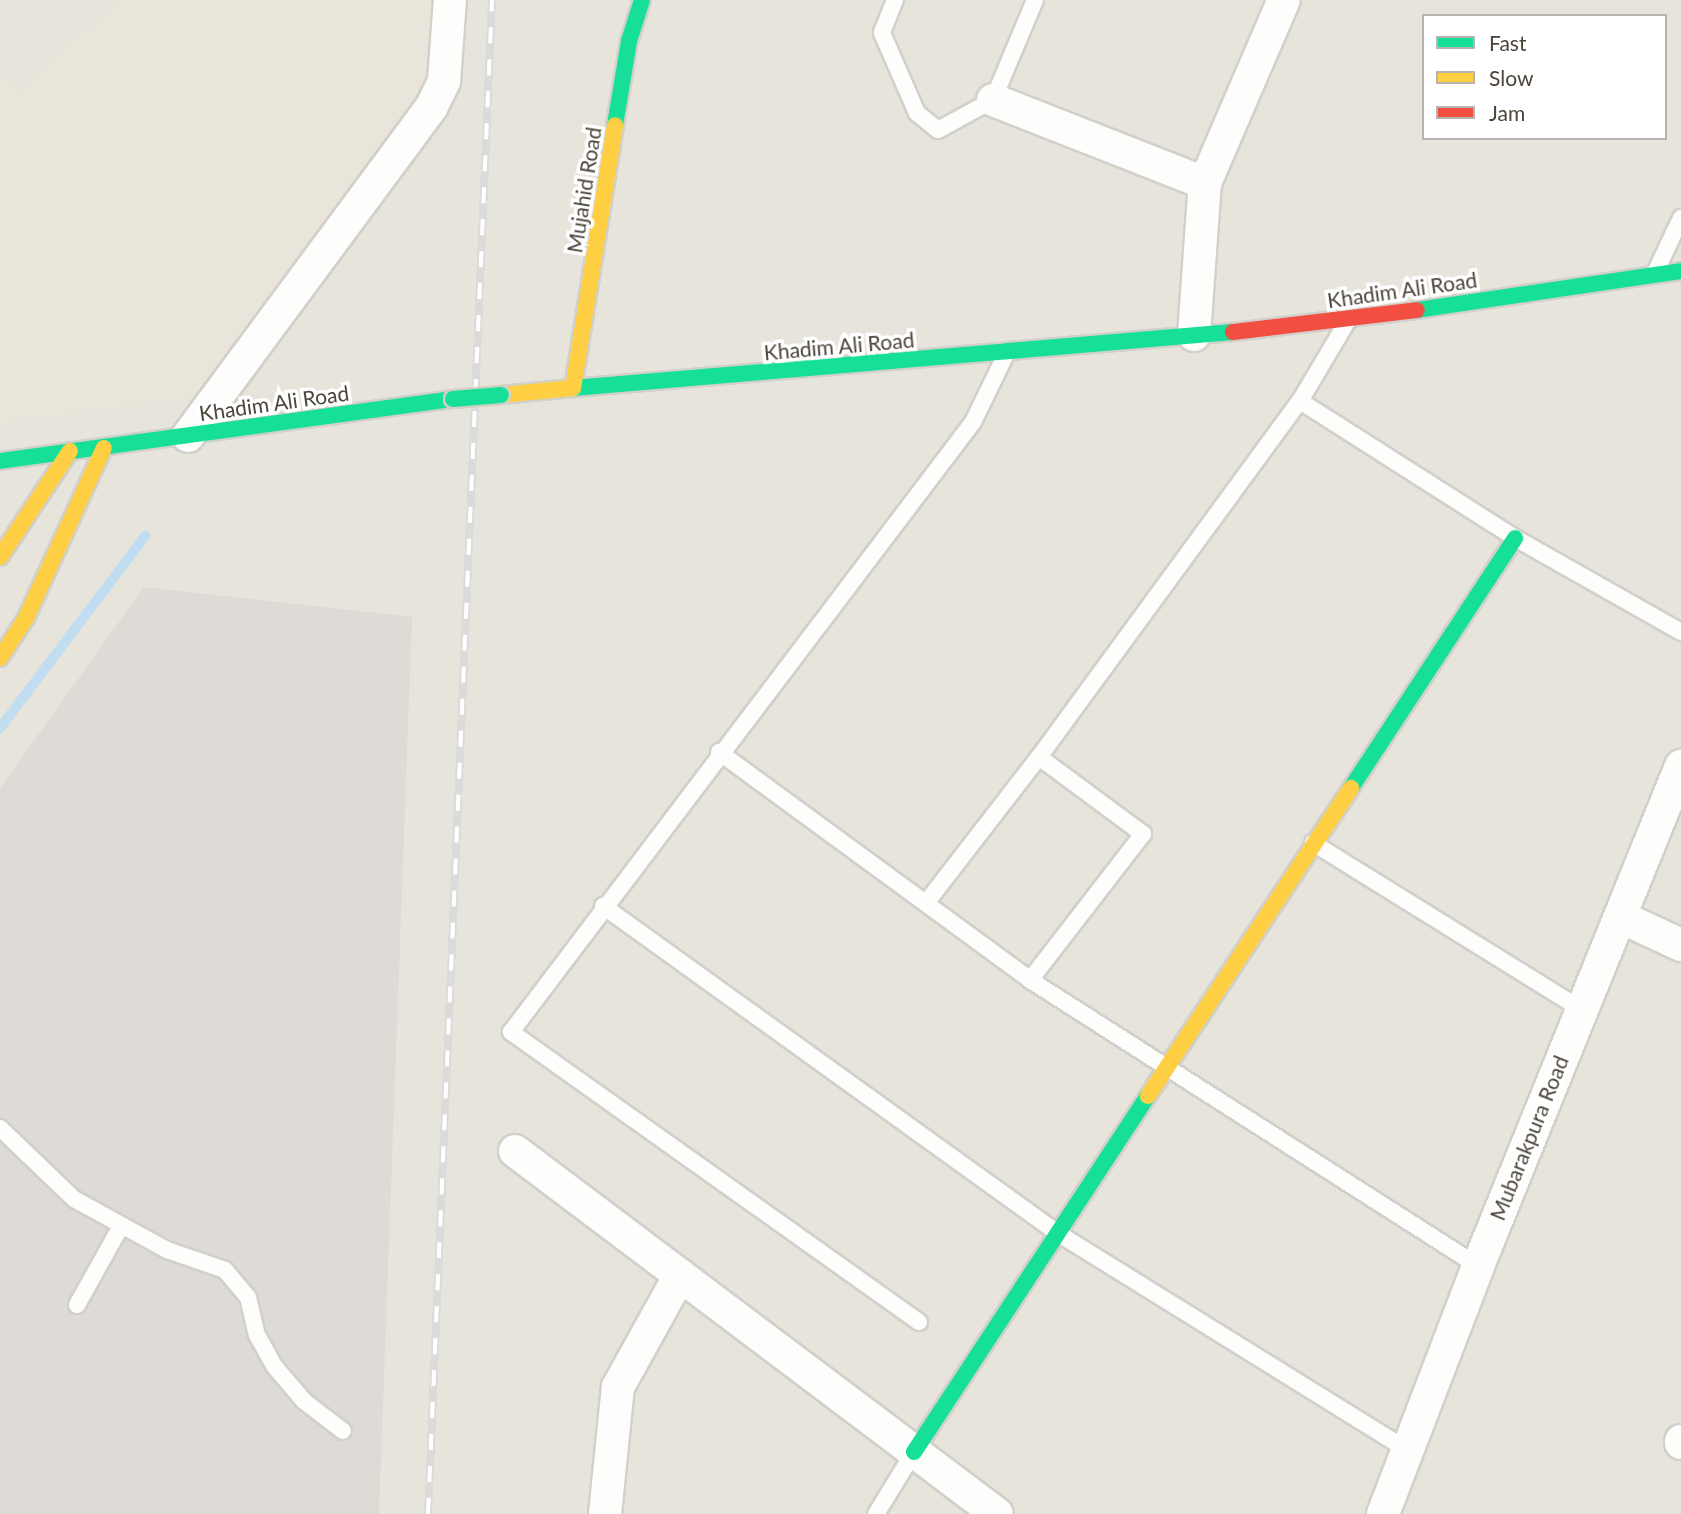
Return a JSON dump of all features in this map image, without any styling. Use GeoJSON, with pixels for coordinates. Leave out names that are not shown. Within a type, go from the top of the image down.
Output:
{"type":"FeatureCollection","features":[{"type":"Feature","properties":{"kind":"street"},"geometry":{"type":"LineString","coordinates":[[188,436],[432,106],[444,81],[450,0]]}},
{"type":"Feature","properties":{"kind":"street","name":"Mujahid Road"},"geometry":{"type":"LineString","coordinates":[[573,388],[620,96],[642,0]]}},
{"type":"Feature","properties":{"kind":"street"},"geometry":{"type":"LineString","coordinates":[[620,96],[660,0]]}},
{"type":"Feature","properties":{"kind":"street"},"geometry":{"type":"LineString","coordinates":[[1194,335],[1205,183],[1284,0]]}},
{"type":"Feature","properties":{"kind":"street"},"geometry":{"type":"LineString","coordinates":[[993,100],[1205,183]]}},
{"type":"Feature","properties":{"kind":"street","name":"Khadim Ali Road"},"geometry":{"type":"LineString","coordinates":[[0,461],[453,399],[1006,354],[1349,320],[1681,271]]}},
{"type":"Feature","properties":{"kind":"street"},"geometry":{"type":"LineString","coordinates":[[0,658],[26,618],[104,448]]}},
{"type":"Feature","properties":{"kind":"street"},"geometry":{"type":"LineString","coordinates":[[0,557],[70,451]]}},
{"type":"Feature","properties":{"kind":"street"},"geometry":{"type":"LineString","coordinates":[[914,1452],[1059,1234],[1163,1068],[1515,538]]}},
{"type":"Feature","properties":{"kind":"street","name":"Mubarakpura Road"},"geometry":{"type":"LineString","coordinates":[[1383,1514],[1478,1266],[1581,1009],[1623,918],[1681,766]]}},
{"type":"Feature","properties":{"kind":"street"},"geometry":{"type":"LineString","coordinates":[[1623,918],[1681,945]]}},
{"type":"Feature","properties":{"kind":"street"},"geometry":{"type":"LineString","coordinates":[[515,1151],[997,1514]]}},
{"type":"Feature","properties":{"kind":"street"},"geometry":{"type":"LineString","coordinates":[[605,1514],[618,1387],[680,1275]]}},
{"type":"Feature","properties":{"kind":"lane"},"geometry":{"type":"LineString","coordinates":[[895,0],[882,33],[917,113],[938,130],[993,100],[1035,0]]}},
{"type":"Feature","properties":{"kind":"lane"},"geometry":{"type":"LineString","coordinates":[[1653,275],[1681,218]]}},
{"type":"Feature","properties":{"kind":"lane"},"geometry":{"type":"LineString","coordinates":[[926,904],[1039,757],[1300,401],[1349,320]]}},
{"type":"Feature","properties":{"kind":"lane"},"geometry":{"type":"LineString","coordinates":[[919,1322],[511,1032],[719,752],[974,422],[1006,354]]}},
{"type":"Feature","properties":{"kind":"lane"},"geometry":{"type":"LineString","coordinates":[[1300,401],[1515,538],[1681,632]]}},
{"type":"Feature","properties":{"kind":"lane"},"geometry":{"type":"LineString","coordinates":[[719,752],[1030,980],[1163,1068],[1478,1266]]}},
{"type":"Feature","properties":{"kind":"lane"},"geometry":{"type":"LineString","coordinates":[[1030,980],[1143,834],[1039,757]]}},
{"type":"Feature","properties":{"kind":"lane"},"geometry":{"type":"LineString","coordinates":[[1313,843],[1581,1009]]}},
{"type":"Feature","properties":{"kind":"lane"},"geometry":{"type":"LineString","coordinates":[[603,906],[1059,1234],[1407,1450]]}},
{"type":"Feature","properties":{"kind":"lane"},"geometry":{"type":"LineString","coordinates":[[0,1128],[74,1199],[120,1228],[225,1270],[248,1297],[257,1335],[275,1367],[303,1401],[343,1431]]}},
{"type":"Feature","properties":{"kind":"lane"},"geometry":{"type":"LineString","coordinates":[[77,1305],[120,1228]]}},
{"type":"Feature","properties":{"kind":"lane"},"geometry":{"type":"LineString","coordinates":[[876,1514],[914,1452]]}},
{"type":"Feature","properties":{"kind":"shaded area"},"geometry":{"type":"Polygon","coordinates":[[[0,0],[1681,0],[1681,1514],[0,1514],[0,0]]]}},
{"type":"Feature","properties":{"kind":"shaded area"},"geometry":{"type":"Polygon","coordinates":[[[118,0],[432,0],[429,100],[201,397],[0,424],[0,70],[17,91],[118,0]]]}},
{"type":"Feature","properties":{"kind":"building"},"geometry":{"type":"Polygon","coordinates":[[[144,587],[412,617],[379,1514],[0,1514],[0,788],[144,587]]]}},
{"type":"Feature","properties":{"kind":"waterway"},"geometry":{"type":"LineString","coordinates":[[0,728],[145,536]]}},
{"type":"Feature","properties":{"kind":"railway"},"geometry":{"type":"LineString","coordinates":[[428,1514],[492,0]]}},
{"type":"Feature","properties":{"kind":"traffic: fast"},"geometry":{"type":"LineString","coordinates":[[615,125],[629,41],[642,0]]}},
{"type":"Feature","properties":{"kind":"traffic: fast"},"geometry":{"type":"LineString","coordinates":[[1417,310],[1681,271]]}},
{"type":"Feature","properties":{"kind":"traffic: fast"},"geometry":{"type":"LineString","coordinates":[[573,388],[1233,332]]}},
{"type":"Feature","properties":{"kind":"traffic: fast"},"geometry":{"type":"LineString","coordinates":[[453,399],[501,395]]}},
{"type":"Feature","properties":{"kind":"traffic: fast"},"geometry":{"type":"LineString","coordinates":[[0,461],[453,399]]}},
{"type":"Feature","properties":{"kind":"traffic: fast"},"geometry":{"type":"LineString","coordinates":[[1351,788],[1515,538]]}},
{"type":"Feature","properties":{"kind":"traffic: fast"},"geometry":{"type":"LineString","coordinates":[[914,1452],[1148,1096]]}},
{"type":"Feature","properties":{"kind":"traffic: slow"},"geometry":{"type":"LineString","coordinates":[[501,395],[573,388],[615,125]]}},
{"type":"Feature","properties":{"kind":"traffic: slow"},"geometry":{"type":"LineString","coordinates":[[0,658],[26,618],[104,448]]}},
{"type":"Feature","properties":{"kind":"traffic: slow"},"geometry":{"type":"LineString","coordinates":[[0,557],[70,451]]}},
{"type":"Feature","properties":{"kind":"traffic: slow"},"geometry":{"type":"LineString","coordinates":[[1148,1096],[1351,788]]}},
{"type":"Feature","properties":{"kind":"traffic: jam"},"geometry":{"type":"LineString","coordinates":[[1233,332],[1417,310]]}}]}
